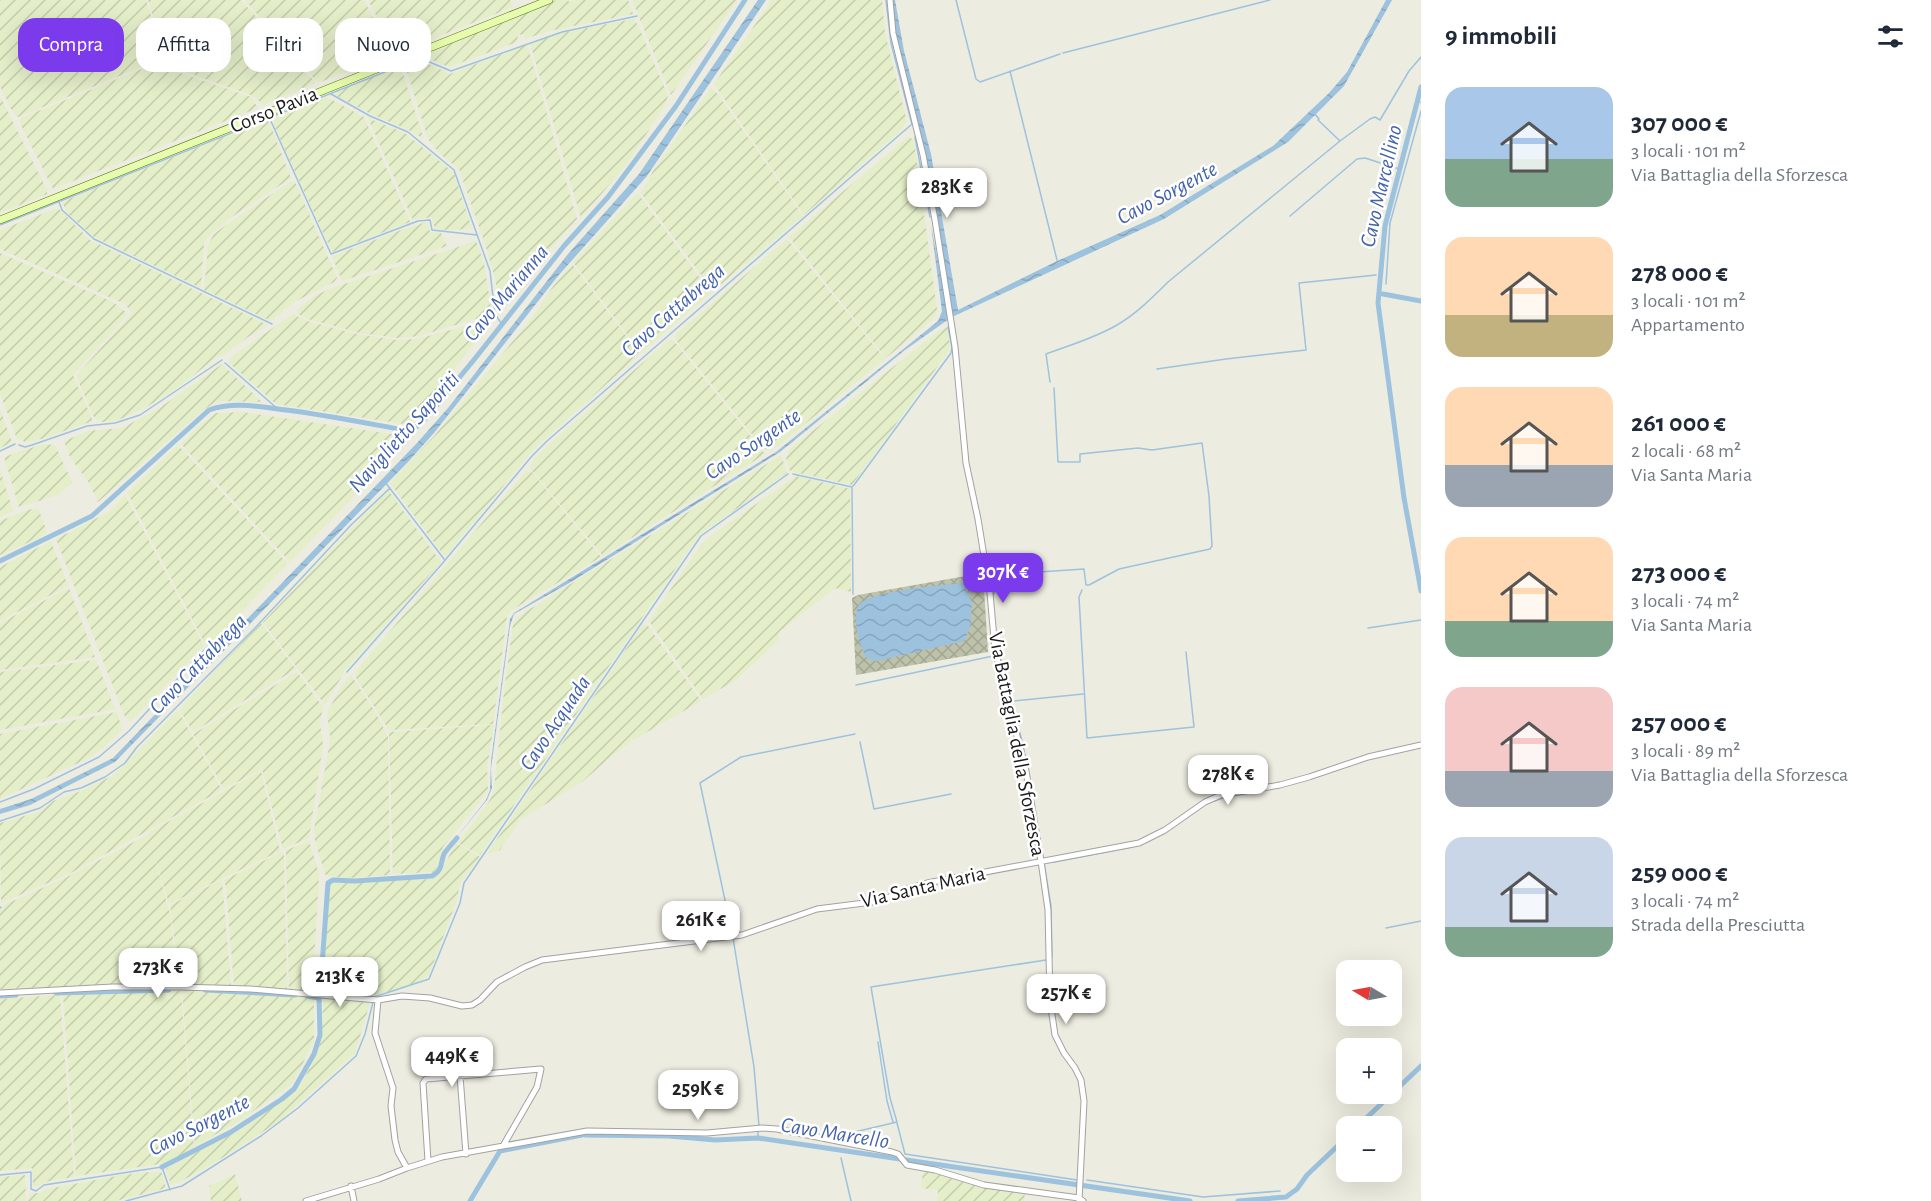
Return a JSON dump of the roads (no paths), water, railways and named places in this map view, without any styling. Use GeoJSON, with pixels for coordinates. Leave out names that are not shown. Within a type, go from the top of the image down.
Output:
{"type":"FeatureCollection","features":[{"type":"Feature","properties":{"kind":"main road","name":"Corso Pavia"},"geometry":{"type":"LineString","coordinates":[[0,220],[549,0]]}},
{"type":"Feature","properties":{"kind":"street","name":"Via Battaglia della Sforzesca"},"geometry":{"type":"LineString","coordinates":[[890,0],[893,33],[923,154],[950,315],[966,463],[990,593],[995,650],[1026,771],[1041,861],[1048,910],[1050,1000],[1055,1035],[1081,1080],[1084,1101],[1080,1200]]}},
{"type":"Feature","properties":{"kind":"street","name":"Via Santa Maria"},"geometry":{"type":"LineString","coordinates":[[0,993],[113,987],[179,987],[250,989],[378,1000],[402,996],[430,998],[467,1006],[480,1000],[496,982],[542,960],[742,935],[817,909],[880,901],[927,883],[1139,843],[1166,830],[1205,802],[1221,795],[1280,785],[1376,754],[1421,744]]}},
{"type":"Feature","properties":{"kind":"street"},"geometry":{"type":"LineString","coordinates":[[378,1000],[375,1033],[393,1088],[390,1106],[395,1140],[398,1152],[407,1168]]}},
{"type":"Feature","properties":{"kind":"street"},"geometry":{"type":"LineString","coordinates":[[428,1161],[423,1083],[426,1079],[541,1069],[537,1087],[503,1146]]}},
{"type":"Feature","properties":{"kind":"street"},"geometry":{"type":"LineString","coordinates":[[460,1076],[466,1154]]}},
{"type":"Feature","properties":{"kind":"street"},"geometry":{"type":"LineString","coordinates":[[306,1201],[379,1179],[428,1161],[587,1131],[707,1133],[762,1128],[892,1152],[898,1154],[908,1166],[935,1170],[984,1185],[1080,1200]]}},
{"type":"Feature","properties":{"kind":"street"},"geometry":{"type":"LineString","coordinates":[[351,1186],[354,1201]]}},
{"type":"Feature","properties":{"kind":"water"},"geometry":{"type":"Polygon","coordinates":[[[758,0],[766,0],[647,176],[558,276],[434,433],[408,462],[115,762],[30,805],[0,814],[0,809],[31,799],[113,758],[417,443],[448,408],[568,254],[639,174],[758,0]]]}},
{"type":"Feature","properties":{"kind":"water"},"geometry":{"type":"Polygon","coordinates":[[[892,0],[895,0],[904,51],[931,154],[958,310],[1055,262],[1160,215],[1273,146],[1329,93],[1347,72],[1386,0],[1392,0],[1344,86],[1288,142],[1164,219],[952,317],[926,155],[895,30],[892,0]]]}},
{"type":"Feature","properties":{"kind":"water"},"geometry":{"type":"Polygon","coordinates":[[[931,225],[949,319],[905,350],[780,452],[571,582],[514,614],[510,626],[491,769],[492,788],[487,800],[453,842],[486,800],[490,790],[491,761],[510,619],[514,613],[776,452],[938,321],[942,311],[931,225]]]}},
{"type":"Feature","properties":{"kind":"water"},"geometry":{"type":"Polygon","coordinates":[[[963,583],[972,602],[970,628],[964,641],[877,661],[867,659],[859,640],[856,624],[859,605],[866,600],[891,592],[963,583]]]}},
{"type":"Feature","properties":{"kind":"waterway","name":"Cavo Marianna"},"geometry":{"type":"LineString","coordinates":[[0,561],[92,516],[209,410],[218,407],[257,406],[404,430],[415,428],[427,417],[477,356],[564,246],[608,197],[676,106],[745,0]]}},
{"type":"Feature","properties":{"kind":"waterway","name":"Cavo Cattabrega"},"geometry":{"type":"LineString","coordinates":[[347,672],[547,441],[912,124],[891,43],[886,0]]}},
{"type":"Feature","properties":{"kind":"waterway"},"geometry":{"type":"LineString","coordinates":[[956,0],[976,79],[980,82],[1060,54]]}},
{"type":"Feature","properties":{"kind":"waterway"},"geometry":{"type":"LineString","coordinates":[[1063,53],[1270,0]]}},
{"type":"Feature","properties":{"kind":"waterway"},"geometry":{"type":"LineString","coordinates":[[0,225],[420,58],[451,71],[562,32],[637,16]]}},
{"type":"Feature","properties":{"kind":"waterway"},"geometry":{"type":"LineString","coordinates":[[1315,114],[1318,120],[1340,141],[1370,119],[1375,117],[1380,120],[1409,71],[1421,57]]}},
{"type":"Feature","properties":{"kind":"waterway"},"geometry":{"type":"LineString","coordinates":[[1010,71],[1057,260]]}},
{"type":"Feature","properties":{"kind":"waterway","name":"Cavo Marcellino"},"geometry":{"type":"LineString","coordinates":[[1421,87],[1385,226],[1378,303],[1404,498],[1421,591]]}},
{"type":"Feature","properties":{"kind":"waterway"},"geometry":{"type":"LineString","coordinates":[[331,94],[370,116],[408,132],[454,170],[490,271],[495,314],[501,323]]}},
{"type":"Feature","properties":{"kind":"waterway"},"geometry":{"type":"LineString","coordinates":[[1386,284],[1390,223],[1421,111]]}},
{"type":"Feature","properties":{"kind":"waterway"},"geometry":{"type":"LineString","coordinates":[[269,117],[331,254],[418,221],[430,220],[432,230],[477,235]]}},
{"type":"Feature","properties":{"kind":"waterway"},"geometry":{"type":"LineString","coordinates":[[915,137],[930,217]]}},
{"type":"Feature","properties":{"kind":"waterway"},"geometry":{"type":"LineString","coordinates":[[1050,382],[1046,354],[1100,334],[1131,316],[1168,282],[1340,141]]}},
{"type":"Feature","properties":{"kind":"waterway"},"geometry":{"type":"LineString","coordinates":[[1290,216],[1357,159],[1365,158],[1393,167]]}},
{"type":"Feature","properties":{"kind":"waterway"},"geometry":{"type":"LineString","coordinates":[[59,202],[62,210],[94,239],[272,324]]}},
{"type":"Feature","properties":{"kind":"waterway"},"geometry":{"type":"LineString","coordinates":[[1157,369],[1306,350],[1299,283],[1376,275]]}},
{"type":"Feature","properties":{"kind":"waterway","name":"Cavo Marcellino"},"geometry":{"type":"LineString","coordinates":[[1383,294],[1421,301]]}},
{"type":"Feature","properties":{"kind":"waterway","name":"Cavo Acquada"},"geometry":{"type":"LineString","coordinates":[[793,474],[852,487],[951,353],[948,327]]}},
{"type":"Feature","properties":{"kind":"waterway"},"geometry":{"type":"LineString","coordinates":[[19,445],[25,447],[87,426],[115,423],[140,415],[222,360]]}},
{"type":"Feature","properties":{"kind":"waterway"},"geometry":{"type":"LineString","coordinates":[[225,363],[279,410]]}},
{"type":"Feature","properties":{"kind":"waterway"},"geometry":{"type":"LineString","coordinates":[[993,595],[995,591],[992,575],[1084,569],[1086,585],[1089,585],[1119,569],[1210,549],[1212,546],[1209,496],[1202,443],[1152,450],[1138,448],[1080,454],[1080,462],[1058,462],[1054,388]]}},
{"type":"Feature","properties":{"kind":"waterway"},"geometry":{"type":"LineString","coordinates":[[0,451],[15,444]]}},
{"type":"Feature","properties":{"kind":"waterway","name":"Cavo Acquada"},"geometry":{"type":"LineString","coordinates":[[374,997],[429,979],[460,903],[464,883],[701,536],[788,474]]}},
{"type":"Feature","properties":{"kind":"waterway","name":"Cavo Cattabrega"},"geometry":{"type":"LineString","coordinates":[[385,482],[444,559]]}},
{"type":"Feature","properties":{"kind":"waterway","name":"Cavo Cattabrega"},"geometry":{"type":"LineString","coordinates":[[0,821],[40,808],[64,792],[81,788],[105,777],[125,763],[137,747],[255,628],[351,525],[390,488]]}},
{"type":"Feature","properties":{"kind":"waterway"},"geometry":{"type":"LineString","coordinates":[[852,488],[853,594]]}},
{"type":"Feature","properties":{"kind":"waterway"},"geometry":{"type":"LineString","coordinates":[[1082,590],[1079,597],[1087,738],[1194,727],[1186,652]]}},
{"type":"Feature","properties":{"kind":"waterway","name":"Cavo Marcellino"},"geometry":{"type":"LineString","coordinates":[[1368,628],[1421,620]]}},
{"type":"Feature","properties":{"kind":"waterway"},"geometry":{"type":"LineString","coordinates":[[0,802],[34,789],[99,757],[129,731],[208,646]]}},
{"type":"Feature","properties":{"kind":"waterway"},"geometry":{"type":"LineString","coordinates":[[856,685],[993,656]]}},
{"type":"Feature","properties":{"kind":"waterway"},"geometry":{"type":"LineString","coordinates":[[1001,660],[1023,745],[1038,828]]}},
{"type":"Feature","properties":{"kind":"waterway"},"geometry":{"type":"LineString","coordinates":[[1013,701],[1083,694]]}},
{"type":"Feature","properties":{"kind":"waterway"},"geometry":{"type":"LineString","coordinates":[[732,933],[700,783],[741,757],[855,734]]}},
{"type":"Feature","properties":{"kind":"waterway"},"geometry":{"type":"LineString","coordinates":[[860,742],[874,809],[951,794]]}},
{"type":"Feature","properties":{"kind":"waterway"},"geometry":{"type":"LineString","coordinates":[[1214,801],[1226,797]]}},
{"type":"Feature","properties":{"kind":"waterway"},"geometry":{"type":"LineString","coordinates":[[1148,841],[1162,834]]}},
{"type":"Feature","properties":{"kind":"waterway","name":"Cavo Sorgente"},"geometry":{"type":"LineString","coordinates":[[320,993],[328,883],[333,880],[354,881],[432,876],[440,869],[444,854],[457,838]]}},
{"type":"Feature","properties":{"kind":"waterway"},"geometry":{"type":"LineString","coordinates":[[1054,862],[1132,847]]}},
{"type":"Feature","properties":{"kind":"waterway"},"geometry":{"type":"LineString","coordinates":[[1044,863],[1051,906],[1052,957]]}},
{"type":"Feature","properties":{"kind":"waterway","name":"Cavo Marcellino"},"geometry":{"type":"LineString","coordinates":[[1386,928],[1421,921]]}},
{"type":"Feature","properties":{"kind":"waterway"},"geometry":{"type":"LineString","coordinates":[[733,938],[754,1067],[759,1126]]}},
{"type":"Feature","properties":{"kind":"waterway"},"geometry":{"type":"LineString","coordinates":[[843,1137],[846,1134],[897,1122],[890,1098],[871,987],[1046,960]]}},
{"type":"Feature","properties":{"kind":"waterway"},"geometry":{"type":"LineString","coordinates":[[56,993],[169,990]]}},
{"type":"Feature","properties":{"kind":"waterway"},"geometry":{"type":"LineString","coordinates":[[205,990],[295,995]]}},
{"type":"Feature","properties":{"kind":"waterway"},"geometry":{"type":"LineString","coordinates":[[0,996],[16,995]]}},
{"type":"Feature","properties":{"kind":"waterway"},"geometry":{"type":"LineString","coordinates":[[307,996],[319,998]]}},
{"type":"Feature","properties":{"kind":"waterway","name":"Cavo Sorgente"},"geometry":{"type":"LineString","coordinates":[[162,1167],[231,1132],[294,1089],[314,1054],[320,1035],[319,997]]}},
{"type":"Feature","properties":{"kind":"waterway","name":"Cavo Acquada"},"geometry":{"type":"LineString","coordinates":[[126,1201],[182,1186],[261,1136],[298,1108],[356,1056],[365,1034],[373,1002]]}},
{"type":"Feature","properties":{"kind":"waterway"},"geometry":{"type":"LineString","coordinates":[[878,1042],[887,1101],[893,1122]]}},
{"type":"Feature","properties":{"kind":"waterway","name":"Cavo Marcello"},"geometry":{"type":"LineString","coordinates":[[1368,1116],[1421,1066]]}},
{"type":"Feature","properties":{"kind":"waterway"},"geometry":{"type":"LineString","coordinates":[[897,1123],[905,1154],[1077,1180]]}},
{"type":"Feature","properties":{"kind":"waterway","name":"Cavo Marcello"},"geometry":{"type":"LineString","coordinates":[[758,1132],[758,1138]]}},
{"type":"Feature","properties":{"kind":"waterway","name":"Cavo Marcello"},"geometry":{"type":"LineString","coordinates":[[470,1201],[500,1151],[582,1135]]}},
{"type":"Feature","properties":{"kind":"waterway","name":"Cavo Marcello"},"geometry":{"type":"LineString","coordinates":[[585,1135],[669,1136],[715,1140],[758,1138],[900,1159]]}},
{"type":"Feature","properties":{"kind":"waterway","name":"Cavo Marcello"},"geometry":{"type":"LineString","coordinates":[[1238,1201],[1286,1197],[1297,1189],[1307,1175],[1336,1147]]}},
{"type":"Feature","properties":{"kind":"waterway"},"geometry":{"type":"LineString","coordinates":[[841,1158],[851,1201]]}},
{"type":"Feature","properties":{"kind":"waterway","name":"Cavo Marcello"},"geometry":{"type":"LineString","coordinates":[[906,1160],[1190,1201]]}},
{"type":"Feature","properties":{"kind":"waterway","name":"Cavo Sorgente"},"geometry":{"type":"LineString","coordinates":[[0,1175],[31,1172],[31,1189],[36,1191],[44,1185],[162,1167],[170,1190]]}},
{"type":"Feature","properties":{"kind":"waterway"},"geometry":{"type":"LineString","coordinates":[[1087,1180],[1203,1197],[1280,1191]]}},
{"type":"Feature","properties":{"kind":"water label","name":"Naviglietto Saporiti"},"geometry":{"type":"Point","coordinates":[404,432]}}]}
